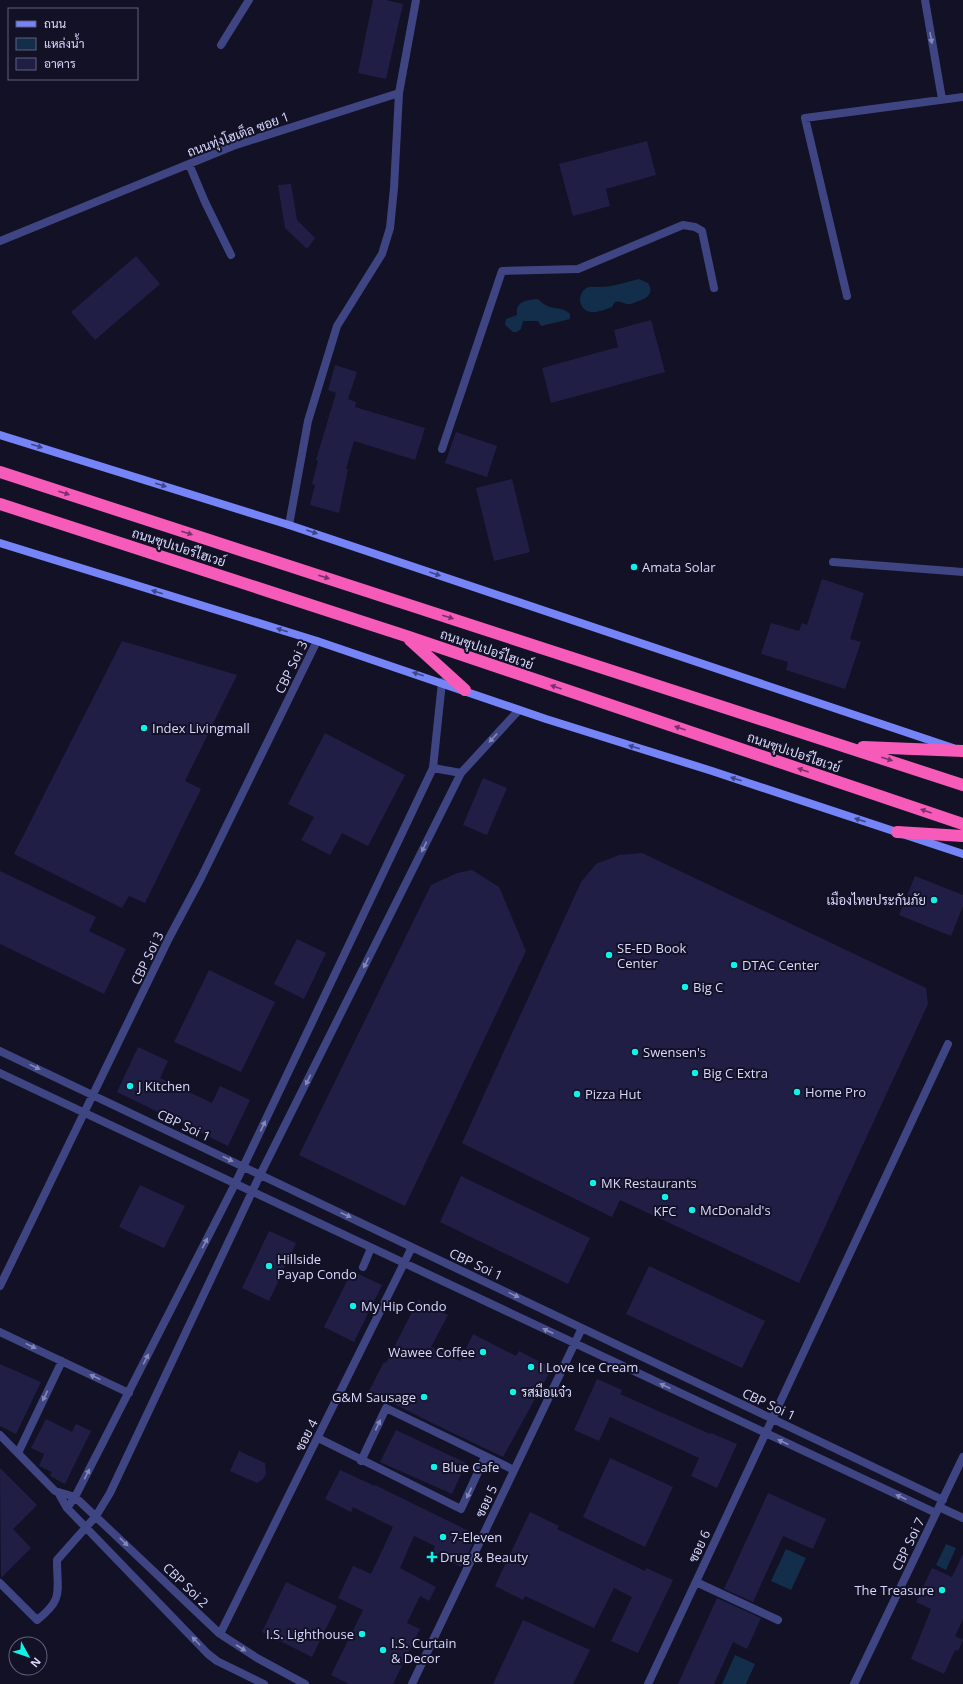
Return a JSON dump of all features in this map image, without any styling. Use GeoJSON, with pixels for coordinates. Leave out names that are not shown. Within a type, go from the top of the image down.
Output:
{"type":"FeatureCollection","features":[{"type":"Feature","properties":{"kind":"highway","name":"ถนนซุปเปอร์ไฮเวย์"},"geometry":{"type":"LineString","coordinates":[[0,472],[850,747],[963,785]]}},
{"type":"Feature","properties":{"kind":"highway","name":"ถนนซุปเปอร์ไฮเวย์"},"geometry":{"type":"LineString","coordinates":[[0,504],[406,636],[963,824]]}},
{"type":"Feature","properties":{"kind":"highway"},"geometry":{"type":"LineString","coordinates":[[406,636],[465,690]]}},
{"type":"Feature","properties":{"kind":"highway"},"geometry":{"type":"LineString","coordinates":[[850,747],[963,751]]}},
{"type":"Feature","properties":{"kind":"highway"},"geometry":{"type":"LineString","coordinates":[[897,832],[963,836]]}},
{"type":"Feature","properties":{"kind":"main road"},"geometry":{"type":"LineString","coordinates":[[0,434],[289,524],[963,751]]}},
{"type":"Feature","properties":{"kind":"main road"},"geometry":{"type":"LineString","coordinates":[[0,543],[317,641],[442,682],[519,710],[963,854]]}},
{"type":"Feature","properties":{"kind":"street"},"geometry":{"type":"LineString","coordinates":[[221,45],[249,0]]}},
{"type":"Feature","properties":{"kind":"street"},"geometry":{"type":"LineString","coordinates":[[289,524],[308,421],[337,326],[382,254],[390,228],[394,188],[399,93],[416,0]]}},
{"type":"Feature","properties":{"kind":"street"},"geometry":{"type":"LineString","coordinates":[[925,0],[942,99]]}},
{"type":"Feature","properties":{"kind":"street","name":"ถนนทุ่งโฮเต็ล ซอย 1"},"geometry":{"type":"LineString","coordinates":[[0,241],[233,146],[399,93]]}},
{"type":"Feature","properties":{"kind":"street"},"geometry":{"type":"LineString","coordinates":[[846,296],[805,118],[963,96]]}},
{"type":"Feature","properties":{"kind":"street"},"geometry":{"type":"LineString","coordinates":[[189,164],[208,209],[232,255]]}},
{"type":"Feature","properties":{"kind":"street"},"geometry":{"type":"LineString","coordinates":[[442,449],[502,272],[578,269],[682,225],[695,227],[702,231],[714,288]]}},
{"type":"Feature","properties":{"kind":"street"},"geometry":{"type":"LineString","coordinates":[[833,562],[963,572]]}},
{"type":"Feature","properties":{"kind":"street","name":"CBP Soi 3"},"geometry":{"type":"LineString","coordinates":[[0,1286],[85,1114],[169,938],[201,878],[317,641]]}},
{"type":"Feature","properties":{"kind":"street"},"geometry":{"type":"LineString","coordinates":[[67,1508],[75,1497],[129,1393],[235,1184],[433,768],[442,682]]}},
{"type":"Feature","properties":{"kind":"street"},"geometry":{"type":"LineString","coordinates":[[0,1583],[37,1620],[50,1610],[57,1599],[57,1560],[96,1516],[110,1493],[253,1193],[260,1175],[460,773],[519,710]]}},
{"type":"Feature","properties":{"kind":"street"},"geometry":{"type":"LineString","coordinates":[[433,768],[460,773]]}},
{"type":"Feature","properties":{"kind":"street","name":"ซอย 6"},"geometry":{"type":"LineString","coordinates":[[648,1684],[771,1418],[948,1044]]}},
{"type":"Feature","properties":{"kind":"street","name":"CBP Soi 1"},"geometry":{"type":"LineString","coordinates":[[0,1051],[771,1418],[939,1507]]}},
{"type":"Feature","properties":{"kind":"street"},"geometry":{"type":"LineString","coordinates":[[0,1072],[85,1114],[765,1433],[963,1518]]}},
{"type":"Feature","properties":{"kind":"street","name":"ซอย 4"},"geometry":{"type":"LineString","coordinates":[[220,1634],[412,1247]]}},
{"type":"Feature","properties":{"kind":"street"},"geometry":{"type":"LineString","coordinates":[[363,1267],[371,1248]]}},
{"type":"Feature","properties":{"kind":"street","name":"ซอย 5"},"geometry":{"type":"LineString","coordinates":[[412,1684],[582,1328]]}},
{"type":"Feature","properties":{"kind":"street"},"geometry":{"type":"LineString","coordinates":[[0,1332],[129,1393]]}},
{"type":"Feature","properties":{"kind":"street"},"geometry":{"type":"LineString","coordinates":[[18,1453],[62,1361]]}},
{"type":"Feature","properties":{"kind":"street"},"geometry":{"type":"LineString","coordinates":[[362,1461],[386,1408],[514,1470]]}},
{"type":"Feature","properties":{"kind":"street"},"geometry":{"type":"LineString","coordinates":[[0,1435],[59,1494],[67,1508],[208,1654],[217,1661],[264,1684]]}},
{"type":"Feature","properties":{"kind":"street"},"geometry":{"type":"LineString","coordinates":[[318,1438],[461,1509],[485,1457]]}},
{"type":"Feature","properties":{"kind":"street","name":"CBP Soi 7"},"geometry":{"type":"LineString","coordinates":[[854,1684],[963,1457]]}},
{"type":"Feature","properties":{"kind":"street"},"geometry":{"type":"LineString","coordinates":[[59,1494],[75,1497]]}},
{"type":"Feature","properties":{"kind":"street","name":"CBP Soi 2"},"geometry":{"type":"LineString","coordinates":[[75,1497],[220,1634],[257,1658],[305,1684]]}},
{"type":"Feature","properties":{"kind":"street"},"geometry":{"type":"LineString","coordinates":[[696,1582],[778,1620]]}},
{"type":"Feature","properties":{"kind":"water"},"geometry":{"type":"Polygon","coordinates":[[[639,279],[648,283],[650,287],[650,293],[646,298],[629,304],[615,302],[612,307],[596,312],[587,311],[580,303],[582,292],[586,288],[613,286],[639,279]]]}},
{"type":"Feature","properties":{"kind":"water"},"geometry":{"type":"Polygon","coordinates":[[[538,299],[547,306],[563,309],[570,314],[570,319],[541,326],[538,321],[523,321],[521,329],[517,332],[513,332],[505,325],[506,319],[517,315],[517,310],[520,304],[526,301],[538,299]]]}},
{"type":"Feature","properties":{"kind":"water"},"geometry":{"type":"Polygon","coordinates":[[[946,1544],[956,1548],[946,1570],[936,1565],[946,1544]]]}},
{"type":"Feature","properties":{"kind":"water"},"geometry":{"type":"Polygon","coordinates":[[[786,1549],[806,1558],[791,1590],[771,1581],[786,1549]]]}},
{"type":"Feature","properties":{"kind":"water"},"geometry":{"type":"Polygon","coordinates":[[[735,1655],[755,1664],[746,1684],[722,1684],[735,1655]]]}},
{"type":"Feature","properties":{"kind":"building"},"geometry":{"type":"Polygon","coordinates":[[[373,0],[386,0],[403,4],[386,79],[358,73],[373,0]]]}},
{"type":"Feature","properties":{"kind":"building"},"geometry":{"type":"Polygon","coordinates":[[[647,141],[656,175],[606,189],[610,206],[573,216],[559,164],[647,141]]]}},
{"type":"Feature","properties":{"kind":"building"},"geometry":{"type":"Polygon","coordinates":[[[291,184],[297,220],[315,238],[307,249],[285,228],[278,185],[291,184]]]}},
{"type":"Feature","properties":{"kind":"building"},"geometry":{"type":"Polygon","coordinates":[[[136,256],[160,284],[95,340],[71,312],[136,256]]]}},
{"type":"Feature","properties":{"kind":"building"},"geometry":{"type":"Polygon","coordinates":[[[651,320],[665,372],[551,403],[542,368],[618,347],[614,330],[651,320]]]}},
{"type":"Feature","properties":{"kind":"building"},"geometry":{"type":"Polygon","coordinates":[[[335,365],[357,372],[348,399],[356,402],[355,407],[425,428],[415,460],[354,441],[346,469],[348,469],[339,513],[310,505],[315,485],[312,484],[318,461],[316,460],[336,393],[328,390],[335,365]]]}},
{"type":"Feature","properties":{"kind":"building"},"geometry":{"type":"Polygon","coordinates":[[[456,432],[497,446],[487,477],[445,463],[456,432]]]}},
{"type":"Feature","properties":{"kind":"building"},"geometry":{"type":"Polygon","coordinates":[[[512,479],[530,552],[494,561],[476,488],[512,479]]]}},
{"type":"Feature","properties":{"kind":"building"},"geometry":{"type":"Polygon","coordinates":[[[822,579],[864,593],[850,639],[861,642],[845,689],[786,670],[788,662],[761,654],[771,623],[799,631],[802,623],[807,625],[822,579]]]}},
{"type":"Feature","properties":{"kind":"building","name":"Index Livingmall"},"geometry":{"type":"Polygon","coordinates":[[[122,641],[237,675],[185,781],[201,789],[145,903],[129,896],[122,908],[14,854],[122,641]]]}},
{"type":"Feature","properties":{"kind":"building"},"geometry":{"type":"Polygon","coordinates":[[[325,733],[405,775],[368,846],[342,833],[330,855],[301,840],[314,817],[288,804],[325,733]]]}},
{"type":"Feature","properties":{"kind":"building"},"geometry":{"type":"Polygon","coordinates":[[[483,778],[507,788],[487,835],[463,825],[483,778]]]}},
{"type":"Feature","properties":{"kind":"building","name":"Big C Extra"},"geometry":{"type":"Polygon","coordinates":[[[642,853],[926,988],[928,1004],[799,1283],[620,1200],[612,1217],[462,1143],[581,882],[596,864],[619,855],[642,853]]]}},
{"type":"Feature","properties":{"kind":"building"},"geometry":{"type":"Polygon","coordinates":[[[472,870],[499,887],[526,951],[405,1206],[299,1155],[431,885],[457,873],[472,870]]]}},
{"type":"Feature","properties":{"kind":"building"},"geometry":{"type":"Polygon","coordinates":[[[0,871],[96,917],[89,931],[126,949],[104,994],[0,944],[0,871]]]}},
{"type":"Feature","properties":{"kind":"building","name":"เมืองไทยประกันภัย"},"geometry":{"type":"Polygon","coordinates":[[[915,876],[963,895],[963,906],[951,936],[899,915],[915,876]]]}},
{"type":"Feature","properties":{"kind":"building"},"geometry":{"type":"Polygon","coordinates":[[[297,939],[326,953],[304,999],[274,984],[297,939]]]}},
{"type":"Feature","properties":{"kind":"building"},"geometry":{"type":"Polygon","coordinates":[[[209,970],[275,1002],[241,1072],[174,1042],[209,970]]]}},
{"type":"Feature","properties":{"kind":"building"},"geometry":{"type":"Polygon","coordinates":[[[138,1047],[168,1061],[160,1078],[212,1103],[220,1086],[250,1100],[228,1146],[117,1092],[138,1047]]]}},
{"type":"Feature","properties":{"kind":"building"},"geometry":{"type":"Polygon","coordinates":[[[461,1176],[590,1238],[568,1284],[440,1222],[461,1176]]]}},
{"type":"Feature","properties":{"kind":"building"},"geometry":{"type":"Polygon","coordinates":[[[140,1185],[185,1206],[164,1248],[119,1227],[140,1185]]]}},
{"type":"Feature","properties":{"kind":"building","name":"Hillside Payap Condo"},"geometry":{"type":"Polygon","coordinates":[[[269,1231],[296,1243],[269,1301],[242,1288],[269,1231]]]}},
{"type":"Feature","properties":{"kind":"building"},"geometry":{"type":"Polygon","coordinates":[[[649,1266],[765,1321],[742,1368],[626,1314],[649,1266]]]}},
{"type":"Feature","properties":{"kind":"building","name":"My Hip Condo"},"geometry":{"type":"Polygon","coordinates":[[[352,1271],[382,1285],[354,1342],[324,1327],[352,1271]]]}},
{"type":"Feature","properties":{"kind":"building"},"geometry":{"type":"Polygon","coordinates":[[[418,1300],[448,1315],[431,1347],[460,1361],[473,1334],[516,1356],[519,1351],[552,1368],[503,1457],[369,1391],[384,1362],[386,1363],[418,1300]]]}},
{"type":"Feature","properties":{"kind":"building"},"geometry":{"type":"Polygon","coordinates":[[[0,1364],[41,1382],[16,1434],[0,1426],[0,1364]]]}},
{"type":"Feature","properties":{"kind":"building"},"geometry":{"type":"Polygon","coordinates":[[[597,1379],[622,1390],[620,1394],[710,1434],[711,1433],[737,1444],[717,1488],[691,1476],[699,1458],[610,1417],[599,1441],[574,1430],[597,1379]]]}},
{"type":"Feature","properties":{"kind":"building"},"geometry":{"type":"Polygon","coordinates":[[[46,1419],[72,1432],[76,1424],[91,1431],[65,1484],[50,1476],[52,1472],[39,1466],[44,1454],[31,1448],[46,1419]]]}},
{"type":"Feature","properties":{"kind":"building"},"geometry":{"type":"Polygon","coordinates":[[[396,1430],[466,1463],[452,1494],[380,1462],[396,1430]]]}},
{"type":"Feature","properties":{"kind":"building"},"geometry":{"type":"Polygon","coordinates":[[[239,1451],[265,1463],[266,1474],[263,1479],[257,1483],[230,1471],[239,1451]]]}},
{"type":"Feature","properties":{"kind":"building"},"geometry":{"type":"Polygon","coordinates":[[[610,1458],[673,1487],[645,1547],[583,1517],[610,1458]]]}},
{"type":"Feature","properties":{"kind":"building"},"geometry":{"type":"Polygon","coordinates":[[[0,1468],[37,1505],[13,1529],[31,1548],[1,1578],[0,1468]]]}},
{"type":"Feature","properties":{"kind":"building"},"geometry":{"type":"Polygon","coordinates":[[[340,1470],[375,1485],[477,1535],[461,1567],[432,1552],[435,1546],[414,1536],[400,1568],[436,1587],[429,1601],[420,1596],[407,1623],[420,1629],[393,1684],[349,1684],[331,1675],[363,1610],[338,1598],[353,1566],[371,1574],[393,1527],[353,1507],[351,1512],[325,1499],[340,1470]]]}},
{"type":"Feature","properties":{"kind":"building"},"geometry":{"type":"Polygon","coordinates":[[[768,1493],[826,1519],[813,1549],[783,1536],[753,1602],[724,1589],[768,1493]]]}},
{"type":"Feature","properties":{"kind":"building"},"geometry":{"type":"Polygon","coordinates":[[[530,1512],[559,1526],[557,1529],[645,1571],[646,1568],[673,1580],[638,1653],[611,1641],[632,1597],[614,1588],[594,1628],[525,1596],[523,1600],[495,1586],[530,1512]]]}},
{"type":"Feature","properties":{"kind":"building"},"geometry":{"type":"Polygon","coordinates":[[[963,1554],[963,1619],[955,1636],[963,1640],[958,1651],[955,1650],[944,1674],[911,1659],[931,1609],[916,1602],[932,1568],[952,1577],[963,1554]]]}},
{"type":"Feature","properties":{"kind":"building"},"geometry":{"type":"Polygon","coordinates":[[[286,1582],[337,1606],[312,1657],[262,1632],[286,1582]]]}},
{"type":"Feature","properties":{"kind":"building"},"geometry":{"type":"Polygon","coordinates":[[[717,1598],[761,1618],[747,1649],[733,1642],[714,1684],[678,1684],[717,1598]]]}},
{"type":"Feature","properties":{"kind":"building"},"geometry":{"type":"Polygon","coordinates":[[[523,1620],[590,1650],[573,1684],[493,1684],[523,1620]]]}},
{"type":"Feature","properties":{"kind":"place","name":"Amata Solar"},"geometry":{"type":"Point","coordinates":[634,567]}},
{"type":"Feature","properties":{"kind":"place","name":"Index Livingmall"},"geometry":{"type":"Point","coordinates":[144,728]}},
{"type":"Feature","properties":{"kind":"place","name":"เมืองไทยประกันภัย"},"geometry":{"type":"Point","coordinates":[934,900]}},
{"type":"Feature","properties":{"kind":"place","name":"SE-ED Book Center"},"geometry":{"type":"Point","coordinates":[609,955]}},
{"type":"Feature","properties":{"kind":"place","name":"DTAC Center"},"geometry":{"type":"Point","coordinates":[734,965]}},
{"type":"Feature","properties":{"kind":"place","name":"Big C"},"geometry":{"type":"Point","coordinates":[685,987]}},
{"type":"Feature","properties":{"kind":"place","name":"Swensen's"},"geometry":{"type":"Point","coordinates":[635,1052]}},
{"type":"Feature","properties":{"kind":"place","name":"Big C Extra"},"geometry":{"type":"Point","coordinates":[695,1073]}},
{"type":"Feature","properties":{"kind":"place","name":"J Kitchen"},"geometry":{"type":"Point","coordinates":[130,1086]}},
{"type":"Feature","properties":{"kind":"place","name":"Home Pro"},"geometry":{"type":"Point","coordinates":[797,1092]}},
{"type":"Feature","properties":{"kind":"place","name":"Pizza Hut"},"geometry":{"type":"Point","coordinates":[577,1094]}},
{"type":"Feature","properties":{"kind":"place","name":"MK Restaurants"},"geometry":{"type":"Point","coordinates":[593,1183]}},
{"type":"Feature","properties":{"kind":"place","name":"KFC"},"geometry":{"type":"Point","coordinates":[665,1197]}},
{"type":"Feature","properties":{"kind":"place","name":"McDonald's"},"geometry":{"type":"Point","coordinates":[692,1210]}},
{"type":"Feature","properties":{"kind":"place","name":"Hillside Payap Condo"},"geometry":{"type":"Point","coordinates":[269,1266]}},
{"type":"Feature","properties":{"kind":"place","name":"My Hip Condo"},"geometry":{"type":"Point","coordinates":[353,1306]}},
{"type":"Feature","properties":{"kind":"place","name":"Wawee Coffee"},"geometry":{"type":"Point","coordinates":[483,1352]}},
{"type":"Feature","properties":{"kind":"place","name":"I Love Ice Cream"},"geometry":{"type":"Point","coordinates":[531,1367]}},
{"type":"Feature","properties":{"kind":"place","name":"รสมือแจ๋ว"},"geometry":{"type":"Point","coordinates":[513,1392]}},
{"type":"Feature","properties":{"kind":"place","name":"G&M Sausage"},"geometry":{"type":"Point","coordinates":[424,1397]}},
{"type":"Feature","properties":{"kind":"place","name":"Blue Cafe"},"geometry":{"type":"Point","coordinates":[434,1467]}},
{"type":"Feature","properties":{"kind":"place","name":"7-Eleven"},"geometry":{"type":"Point","coordinates":[443,1537]}},
{"type":"Feature","properties":{"kind":"place","name":"Drug & Beauty"},"geometry":{"type":"Point","coordinates":[432,1557]}},
{"type":"Feature","properties":{"kind":"place","name":"The Treasure"},"geometry":{"type":"Point","coordinates":[942,1590]}},
{"type":"Feature","properties":{"kind":"place","name":"I.S. Lighthouse"},"geometry":{"type":"Point","coordinates":[362,1634]}},
{"type":"Feature","properties":{"kind":"place","name":"I.S. Curtain & Decor"},"geometry":{"type":"Point","coordinates":[383,1650]}}]}
